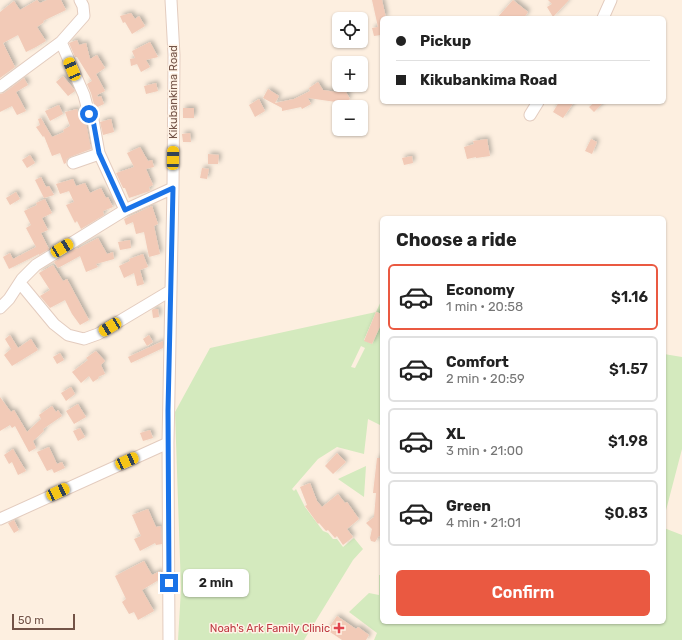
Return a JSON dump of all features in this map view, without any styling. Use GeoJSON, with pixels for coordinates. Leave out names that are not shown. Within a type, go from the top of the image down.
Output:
{"type":"FeatureCollection","features":[{"type":"Feature","properties":{"kind":"street"},"geometry":{"type":"LineString","coordinates":[[0,86],[61,42],[84,16],[83,6],[80,0]]}},
{"type":"Feature","properties":{"kind":"street","name":"Kikubankima Road"},"geometry":{"type":"LineString","coordinates":[[169,640],[168,443],[174,55],[171,0]]}},
{"type":"Feature","properties":{"kind":"street"},"geometry":{"type":"LineString","coordinates":[[604,16],[611,0]]}},
{"type":"Feature","properties":{"kind":"street"},"geometry":{"type":"LineString","coordinates":[[61,42],[84,95],[89,114],[93,120],[99,154],[125,210]]}},
{"type":"Feature","properties":{"kind":"street"},"geometry":{"type":"LineString","coordinates":[[530,114],[537,104]]}},
{"type":"Feature","properties":{"kind":"street"},"geometry":{"type":"LineString","coordinates":[[73,163],[99,154]]}},
{"type":"Feature","properties":{"kind":"street"},"geometry":{"type":"LineString","coordinates":[[0,308],[36,265],[125,210],[173,188]]}},
{"type":"Feature","properties":{"kind":"street"},"geometry":{"type":"LineString","coordinates":[[20,283],[54,324],[68,335],[84,339],[98,334],[170,291]]}},
{"type":"Feature","properties":{"kind":"street"},"geometry":{"type":"LineString","coordinates":[[0,519],[168,443]]}},
{"type":"Feature","properties":{"kind":"green space"},"geometry":{"type":"Polygon","coordinates":[[[380,303],[380,313],[376,312],[380,303]]]}},
{"type":"Feature","properties":{"kind":"green space"},"geometry":{"type":"Polygon","coordinates":[[[376,312],[364,340],[372,344],[380,326],[380,425],[368,419],[364,454],[337,447],[318,459],[292,489],[294,491],[296,489],[305,507],[323,531],[328,533],[333,539],[337,539],[343,547],[354,538],[363,549],[353,560],[304,640],[178,640],[181,589],[175,412],[210,348],[376,312]],[[361,346],[351,367],[355,368],[365,348],[361,346]]]}},
{"type":"Feature","properties":{"kind":"green space"},"geometry":{"type":"Polygon","coordinates":[[[666,354],[682,357],[682,449],[666,510],[666,354]]]}},
{"type":"Feature","properties":{"kind":"green space"},"geometry":{"type":"Polygon","coordinates":[[[366,466],[364,497],[338,479],[366,466]]]}},
{"type":"Feature","properties":{"kind":"green space"},"geometry":{"type":"Polygon","coordinates":[[[666,529],[682,535],[682,640],[374,640],[377,633],[349,612],[369,593],[379,595],[379,575],[380,624],[666,624],[666,529]]]}},
{"type":"Feature","properties":{"kind":"building"},"geometry":{"type":"Polygon","coordinates":[[[37,0],[40,3],[47,0],[61,0],[66,10],[43,21],[44,22],[37,27],[46,41],[36,47],[26,52],[18,35],[3,43],[15,67],[0,78],[0,12],[14,1],[20,10],[37,0]]]}},
{"type":"Feature","properties":{"kind":"building"},"geometry":{"type":"Polygon","coordinates":[[[372,0],[382,0],[386,16],[380,16],[380,35],[374,36],[372,28],[378,27],[372,0]]]}},
{"type":"Feature","properties":{"kind":"building"},"geometry":{"type":"Polygon","coordinates":[[[513,0],[528,12],[525,16],[499,16],[513,0]]]}},
{"type":"Feature","properties":{"kind":"building"},"geometry":{"type":"Polygon","coordinates":[[[548,0],[569,0],[554,16],[552,16],[547,7],[552,4],[548,0]]]}},
{"type":"Feature","properties":{"kind":"building"},"geometry":{"type":"Polygon","coordinates":[[[131,13],[135,19],[139,16],[145,26],[132,34],[125,22],[123,23],[120,16],[131,13]]]}},
{"type":"Feature","properties":{"kind":"building"},"geometry":{"type":"Polygon","coordinates":[[[77,40],[79,45],[86,43],[90,59],[97,55],[105,68],[96,74],[105,91],[97,95],[98,97],[101,96],[104,104],[95,108],[87,84],[92,81],[77,57],[75,57],[69,43],[77,40]]]}},
{"type":"Feature","properties":{"kind":"building"},"geometry":{"type":"Polygon","coordinates":[[[150,42],[158,57],[146,60],[150,67],[141,72],[137,64],[131,66],[130,59],[135,58],[132,51],[150,42]]]}},
{"type":"Feature","properties":{"kind":"building"},"geometry":{"type":"Polygon","coordinates":[[[63,76],[75,91],[68,96],[56,82],[63,76]]]}},
{"type":"Feature","properties":{"kind":"building"},"geometry":{"type":"Polygon","coordinates":[[[24,78],[28,85],[16,92],[26,111],[17,115],[12,106],[0,112],[0,94],[4,93],[24,78]]]}},
{"type":"Feature","properties":{"kind":"building"},"geometry":{"type":"Polygon","coordinates":[[[318,82],[323,90],[332,92],[346,92],[350,99],[332,100],[332,101],[308,98],[311,104],[302,109],[301,107],[282,111],[282,108],[263,98],[268,89],[279,96],[275,103],[294,99],[310,91],[309,88],[318,82]]]}},
{"type":"Feature","properties":{"kind":"building"},"geometry":{"type":"Polygon","coordinates":[[[156,83],[158,91],[146,94],[144,86],[156,83]]]}},
{"type":"Feature","properties":{"kind":"building"},"geometry":{"type":"Polygon","coordinates":[[[259,99],[265,111],[255,117],[249,105],[259,99]]]}},
{"type":"Feature","properties":{"kind":"building"},"geometry":{"type":"Polygon","coordinates":[[[558,104],[573,104],[563,118],[553,112],[558,104]]]}},
{"type":"Feature","properties":{"kind":"building"},"geometry":{"type":"Polygon","coordinates":[[[593,104],[602,104],[594,112],[589,107],[593,104]]]}},
{"type":"Feature","properties":{"kind":"building"},"geometry":{"type":"Polygon","coordinates":[[[59,105],[63,114],[50,121],[45,111],[59,105]]]}},
{"type":"Feature","properties":{"kind":"building"},"geometry":{"type":"Polygon","coordinates":[[[183,108],[194,108],[194,118],[183,118],[183,108]]]}},
{"type":"Feature","properties":{"kind":"building"},"geometry":{"type":"Polygon","coordinates":[[[77,109],[80,119],[83,118],[86,123],[91,149],[70,157],[64,164],[60,153],[52,156],[44,136],[43,137],[36,127],[40,125],[38,119],[41,118],[52,137],[64,132],[63,130],[70,126],[65,112],[77,109]]]}},
{"type":"Feature","properties":{"kind":"building"},"geometry":{"type":"Polygon","coordinates":[[[111,119],[114,132],[103,135],[100,122],[111,119]]]}},
{"type":"Feature","properties":{"kind":"building"},"geometry":{"type":"Polygon","coordinates":[[[190,133],[191,142],[183,142],[182,134],[190,133]]]}},
{"type":"Feature","properties":{"kind":"building"},"geometry":{"type":"Polygon","coordinates":[[[487,139],[490,156],[467,159],[464,147],[474,144],[473,141],[487,139]]]}},
{"type":"Feature","properties":{"kind":"building"},"geometry":{"type":"Polygon","coordinates":[[[591,139],[597,142],[592,154],[585,151],[591,139]]]}},
{"type":"Feature","properties":{"kind":"building"},"geometry":{"type":"Polygon","coordinates":[[[140,147],[148,161],[152,160],[154,167],[146,169],[153,185],[149,187],[150,191],[129,198],[116,173],[134,167],[127,153],[140,147]]]}},
{"type":"Feature","properties":{"kind":"building"},"geometry":{"type":"Polygon","coordinates":[[[208,154],[219,155],[218,164],[208,164],[208,154]]]}},
{"type":"Feature","properties":{"kind":"building"},"geometry":{"type":"Polygon","coordinates":[[[30,155],[35,163],[27,168],[22,160],[30,155]]]}},
{"type":"Feature","properties":{"kind":"building"},"geometry":{"type":"Polygon","coordinates":[[[412,156],[413,163],[404,165],[402,158],[412,156]]]}},
{"type":"Feature","properties":{"kind":"building"},"geometry":{"type":"Polygon","coordinates":[[[202,168],[209,169],[207,179],[200,178],[202,168]]]}},
{"type":"Feature","properties":{"kind":"building"},"geometry":{"type":"Polygon","coordinates":[[[41,177],[46,187],[49,186],[54,195],[44,198],[35,180],[41,177]]]}},
{"type":"Feature","properties":{"kind":"building"},"geometry":{"type":"Polygon","coordinates":[[[73,179],[76,186],[85,183],[90,193],[101,188],[113,207],[103,211],[104,215],[81,229],[77,221],[75,223],[66,205],[74,202],[69,191],[60,194],[56,184],[73,179]]]}},
{"type":"Feature","properties":{"kind":"building"},"geometry":{"type":"Polygon","coordinates":[[[16,192],[20,199],[10,205],[6,198],[16,192]]]}},
{"type":"Feature","properties":{"kind":"building"},"geometry":{"type":"Polygon","coordinates":[[[45,199],[52,213],[42,218],[48,230],[41,233],[49,249],[9,269],[3,257],[10,253],[13,259],[36,247],[26,228],[31,225],[24,211],[37,205],[36,203],[45,199]]]}},
{"type":"Feature","properties":{"kind":"building"},"geometry":{"type":"Polygon","coordinates":[[[152,206],[158,224],[154,226],[160,254],[149,257],[144,232],[136,234],[133,222],[126,225],[124,219],[152,206]]]}},
{"type":"Feature","properties":{"kind":"building"},"geometry":{"type":"Polygon","coordinates":[[[98,238],[107,254],[113,252],[114,259],[96,264],[98,267],[86,272],[80,256],[58,268],[54,262],[77,248],[98,238]]]}},
{"type":"Feature","properties":{"kind":"building"},"geometry":{"type":"Polygon","coordinates":[[[130,240],[131,248],[120,250],[118,242],[130,240]]]}},
{"type":"Feature","properties":{"kind":"building"},"geometry":{"type":"Polygon","coordinates":[[[143,254],[148,267],[140,270],[144,284],[137,286],[134,273],[124,278],[119,266],[130,261],[129,259],[143,254]]]}},
{"type":"Feature","properties":{"kind":"building"},"geometry":{"type":"Polygon","coordinates":[[[53,265],[63,281],[67,279],[89,320],[80,325],[72,314],[65,300],[50,308],[40,296],[50,290],[39,273],[53,265]]]}},
{"type":"Feature","properties":{"kind":"building"},"geometry":{"type":"Polygon","coordinates":[[[153,309],[158,309],[159,317],[153,318],[153,309]]]}},
{"type":"Feature","properties":{"kind":"building"},"geometry":{"type":"Polygon","coordinates":[[[376,312],[380,313],[380,326],[372,344],[364,341],[376,312]]]}},
{"type":"Feature","properties":{"kind":"building"},"geometry":{"type":"Polygon","coordinates":[[[10,335],[18,348],[31,339],[38,350],[12,366],[4,355],[11,349],[5,339],[10,335]]]}},
{"type":"Feature","properties":{"kind":"building"},"geometry":{"type":"Polygon","coordinates":[[[149,335],[153,342],[147,346],[143,339],[149,335]]]}},
{"type":"Feature","properties":{"kind":"building"},"geometry":{"type":"Polygon","coordinates":[[[163,341],[163,348],[131,363],[128,357],[163,341]]]}},
{"type":"Feature","properties":{"kind":"building"},"geometry":{"type":"Polygon","coordinates":[[[96,351],[105,361],[101,365],[105,374],[98,377],[99,378],[93,382],[89,376],[81,383],[72,372],[88,360],[86,358],[96,351]]]}},
{"type":"Feature","properties":{"kind":"building"},"geometry":{"type":"Polygon","coordinates":[[[60,353],[64,360],[57,364],[53,357],[60,353]]]}},
{"type":"Feature","properties":{"kind":"building"},"geometry":{"type":"Polygon","coordinates":[[[71,387],[75,394],[66,401],[61,393],[71,387]]]}},
{"type":"Feature","properties":{"kind":"building"},"geometry":{"type":"Polygon","coordinates":[[[0,397],[11,412],[14,410],[27,432],[41,419],[39,415],[52,406],[56,412],[58,410],[62,416],[43,429],[44,431],[33,441],[36,448],[29,452],[15,426],[12,428],[10,425],[0,431],[0,397]]]}},
{"type":"Feature","properties":{"kind":"building"},"geometry":{"type":"Polygon","coordinates":[[[78,404],[86,417],[74,424],[66,411],[78,404]]]}},
{"type":"Feature","properties":{"kind":"building"},"geometry":{"type":"Polygon","coordinates":[[[80,428],[85,437],[78,441],[73,431],[80,428]]]}},
{"type":"Feature","properties":{"kind":"building"},"geometry":{"type":"Polygon","coordinates":[[[150,430],[153,438],[143,441],[140,433],[150,430]]]}},
{"type":"Feature","properties":{"kind":"building"},"geometry":{"type":"Polygon","coordinates":[[[49,447],[57,464],[62,462],[65,468],[54,473],[52,469],[47,471],[37,452],[49,447]]]}},
{"type":"Feature","properties":{"kind":"building"},"geometry":{"type":"Polygon","coordinates":[[[13,449],[26,471],[18,475],[12,462],[9,464],[4,455],[13,449]]]}},
{"type":"Feature","properties":{"kind":"building"},"geometry":{"type":"Polygon","coordinates":[[[337,453],[346,462],[333,474],[325,466],[337,453]]]}},
{"type":"Feature","properties":{"kind":"building"},"geometry":{"type":"Polygon","coordinates":[[[377,458],[380,458],[380,536],[375,542],[371,541],[370,538],[372,529],[366,523],[374,517],[376,493],[373,493],[377,458]]]}},
{"type":"Feature","properties":{"kind":"building"},"geometry":{"type":"Polygon","coordinates":[[[310,483],[317,501],[322,507],[338,494],[345,503],[347,502],[359,519],[347,529],[353,537],[343,545],[337,536],[335,538],[328,530],[326,531],[319,523],[318,524],[305,506],[307,505],[300,487],[310,483]]]}},
{"type":"Feature","properties":{"kind":"building"},"geometry":{"type":"Polygon","coordinates":[[[148,509],[156,527],[161,526],[162,544],[156,545],[155,543],[140,551],[134,539],[141,536],[132,515],[148,509]]]}},
{"type":"Feature","properties":{"kind":"building"},"geometry":{"type":"Polygon","coordinates":[[[14,520],[19,530],[14,533],[8,523],[14,520]]]}},
{"type":"Feature","properties":{"kind":"building"},"geometry":{"type":"Polygon","coordinates":[[[144,561],[152,575],[160,571],[162,573],[162,578],[142,590],[154,611],[138,620],[134,612],[129,614],[122,602],[126,599],[115,576],[144,561]]]}},
{"type":"Feature","properties":{"kind":"building"},"geometry":{"type":"Polygon","coordinates":[[[337,616],[356,629],[358,627],[369,635],[366,640],[342,640],[327,630],[337,616]]]}},
{"type":"Feature","properties":{"kind":"place","name":"Noah's Ark Family Clinic"},"geometry":{"type":"Point","coordinates":[339,628]}},
{"type":"Feature","properties":{"kind":"route"},"geometry":{"type":"LineString","coordinates":[[89,114],[93,120],[99,153],[125,210],[173,188],[168,411],[169,583]]}}]}
